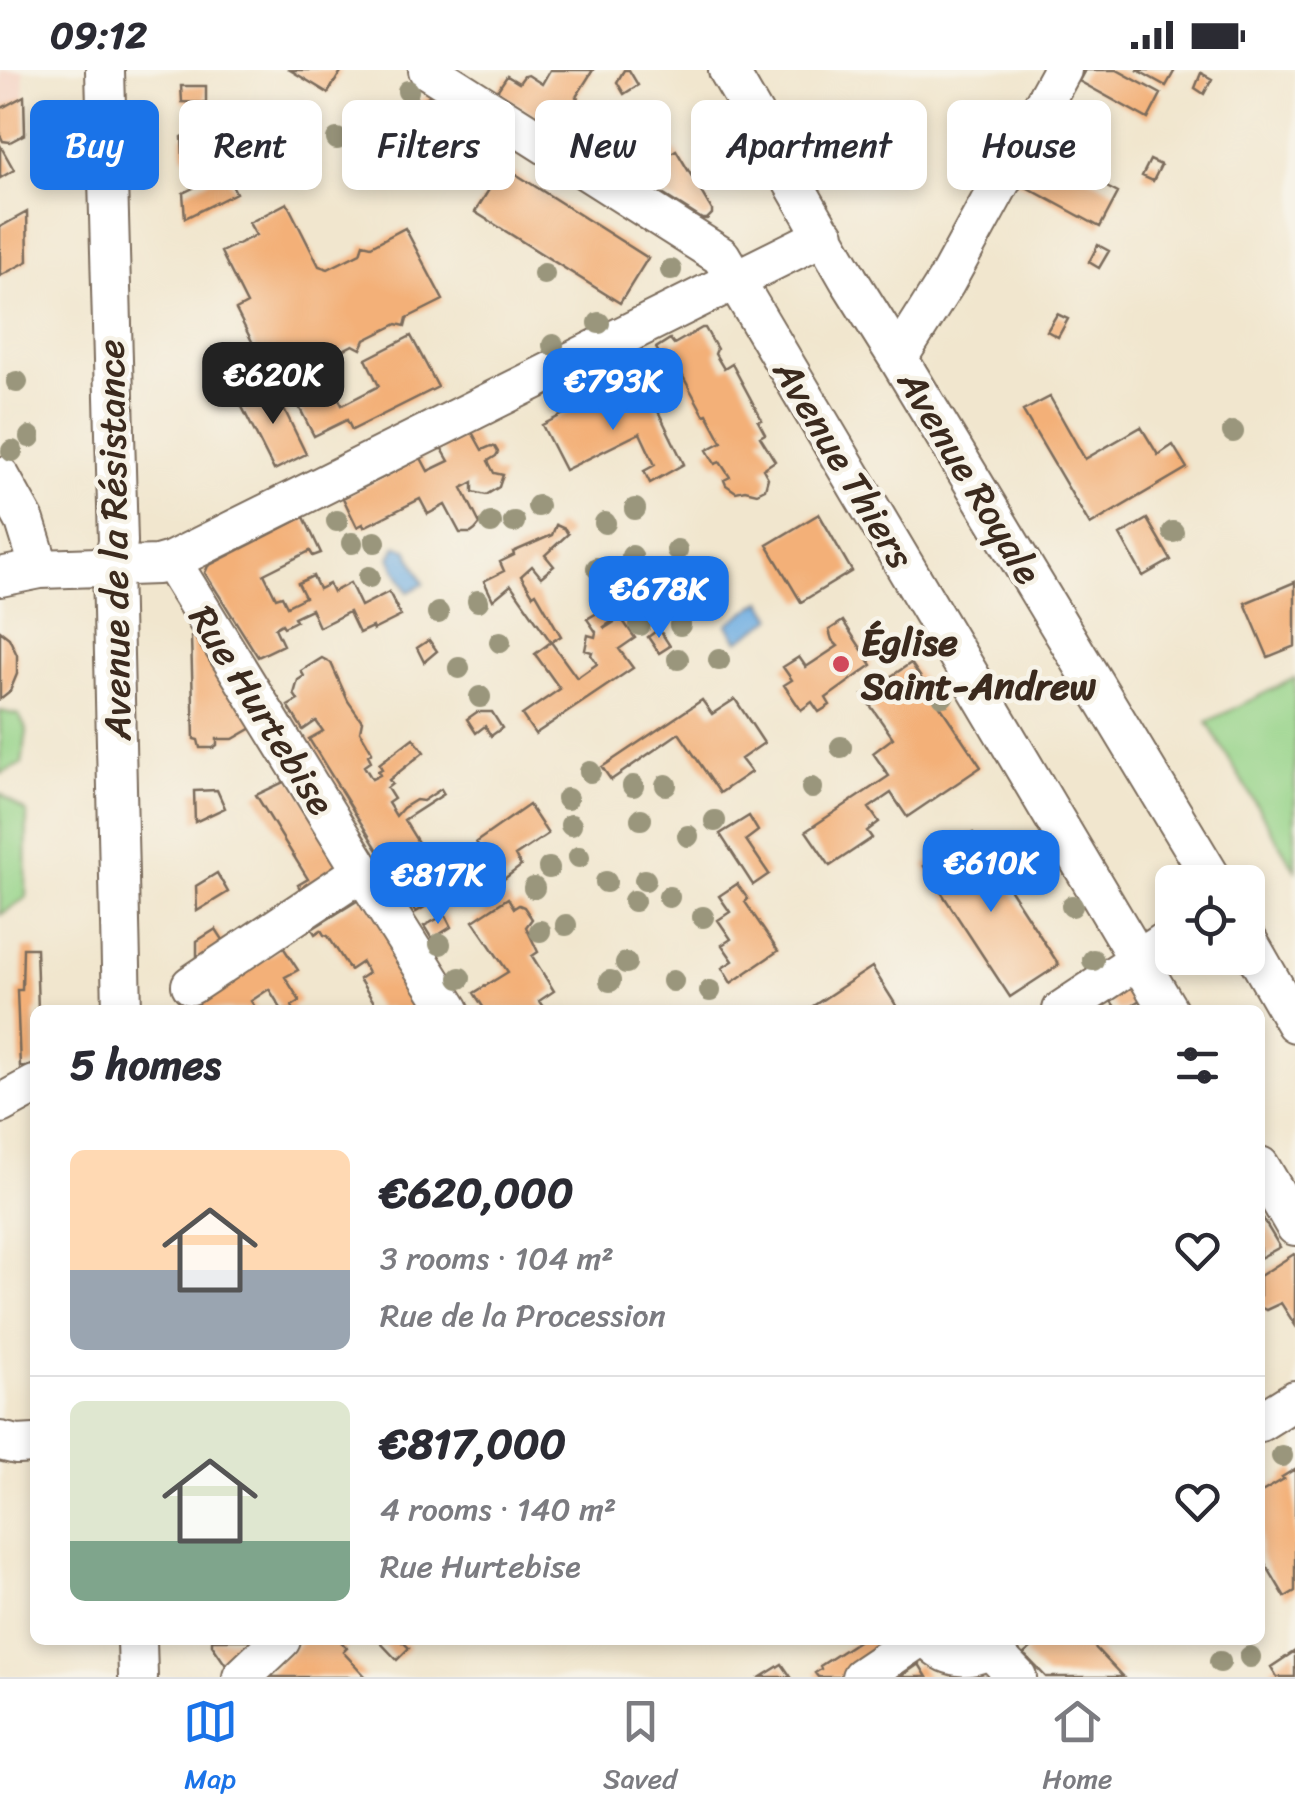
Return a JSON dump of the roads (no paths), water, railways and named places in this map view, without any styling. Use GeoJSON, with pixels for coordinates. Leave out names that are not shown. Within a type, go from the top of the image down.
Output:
{"type":"FeatureCollection","features":[{"type":"Feature","properties":{"kind":"street","name":"Avenue de la Résistance"},"geometry":{"type":"LineString","coordinates":[[105,70],[118,542],[112,566],[122,1005]]}},
{"type":"Feature","properties":{"kind":"street","name":"Avenue Thiers"},"geometry":{"type":"LineString","coordinates":[[428,70],[721,256],[1165,1005]]}},
{"type":"Feature","properties":{"kind":"street","name":"Avenue Royale"},"geometry":{"type":"LineString","coordinates":[[728,70],[849,280],[1204,865]]}},
{"type":"Feature","properties":{"kind":"street"},"geometry":{"type":"LineString","coordinates":[[898,358],[946,282],[1062,70]]}},
{"type":"Feature","properties":{"kind":"street"},"geometry":{"type":"LineString","coordinates":[[0,577],[40,569],[157,565],[171,561],[825,235]]}},
{"type":"Feature","properties":{"kind":"street"},"geometry":{"type":"LineString","coordinates":[[0,476],[25,521],[40,569]]}},
{"type":"Feature","properties":{"kind":"street","name":"Rue Hurtebise"},"geometry":{"type":"LineString","coordinates":[[171,561],[447,1005]]}},
{"type":"Feature","properties":{"kind":"street"},"geometry":{"type":"LineString","coordinates":[[191,985],[362,871]]}},
{"type":"Feature","properties":{"kind":"street"},"geometry":{"type":"LineString","coordinates":[[1070,1005],[1155,948]]}},
{"type":"Feature","properties":{"kind":"street"},"geometry":{"type":"LineString","coordinates":[[1265,970],[1295,1023]]}},
{"type":"Feature","properties":{"kind":"street"},"geometry":{"type":"LineString","coordinates":[[0,1104],[30,1088]]}},
{"type":"Feature","properties":{"kind":"street"},"geometry":{"type":"LineString","coordinates":[[1265,1175],[1295,1226]]}},
{"type":"Feature","properties":{"kind":"street"},"geometry":{"type":"LineString","coordinates":[[1265,1419],[1295,1400]]}},
{"type":"Feature","properties":{"kind":"street"},"geometry":{"type":"LineString","coordinates":[[0,1442],[30,1444]]}},
{"type":"Feature","properties":{"kind":"street"},"geometry":{"type":"LineString","coordinates":[[137,1645],[138,1677]]}},
{"type":"Feature","properties":{"kind":"street"},"geometry":{"type":"LineString","coordinates":[[242,1677],[275,1645]]}},
{"type":"Feature","properties":{"kind":"street"},"geometry":{"type":"LineString","coordinates":[[860,1677],[908,1645]]}},
{"type":"Feature","properties":{"kind":"street"},"geometry":{"type":"LineString","coordinates":[[935,1645],[942,1652],[967,1657],[979,1655],[993,1645]]}},
{"type":"Feature","properties":{"kind":"street"},"geometry":{"type":"LineString","coordinates":[[995,1645],[1017,1677]]}},
{"type":"Feature","properties":{"kind":"water"},"geometry":{"type":"Polygon","coordinates":[[[396,546],[407,549],[424,584],[408,592],[390,558],[396,546]]]}},
{"type":"Feature","properties":{"kind":"water"},"geometry":{"type":"Polygon","coordinates":[[[762,601],[773,618],[738,641],[727,624],[762,601]]]}},
{"type":"Feature","properties":{"kind":"place","name":"Église Saint-Andrew"},"geometry":{"type":"Point","coordinates":[841,664]}}]}
